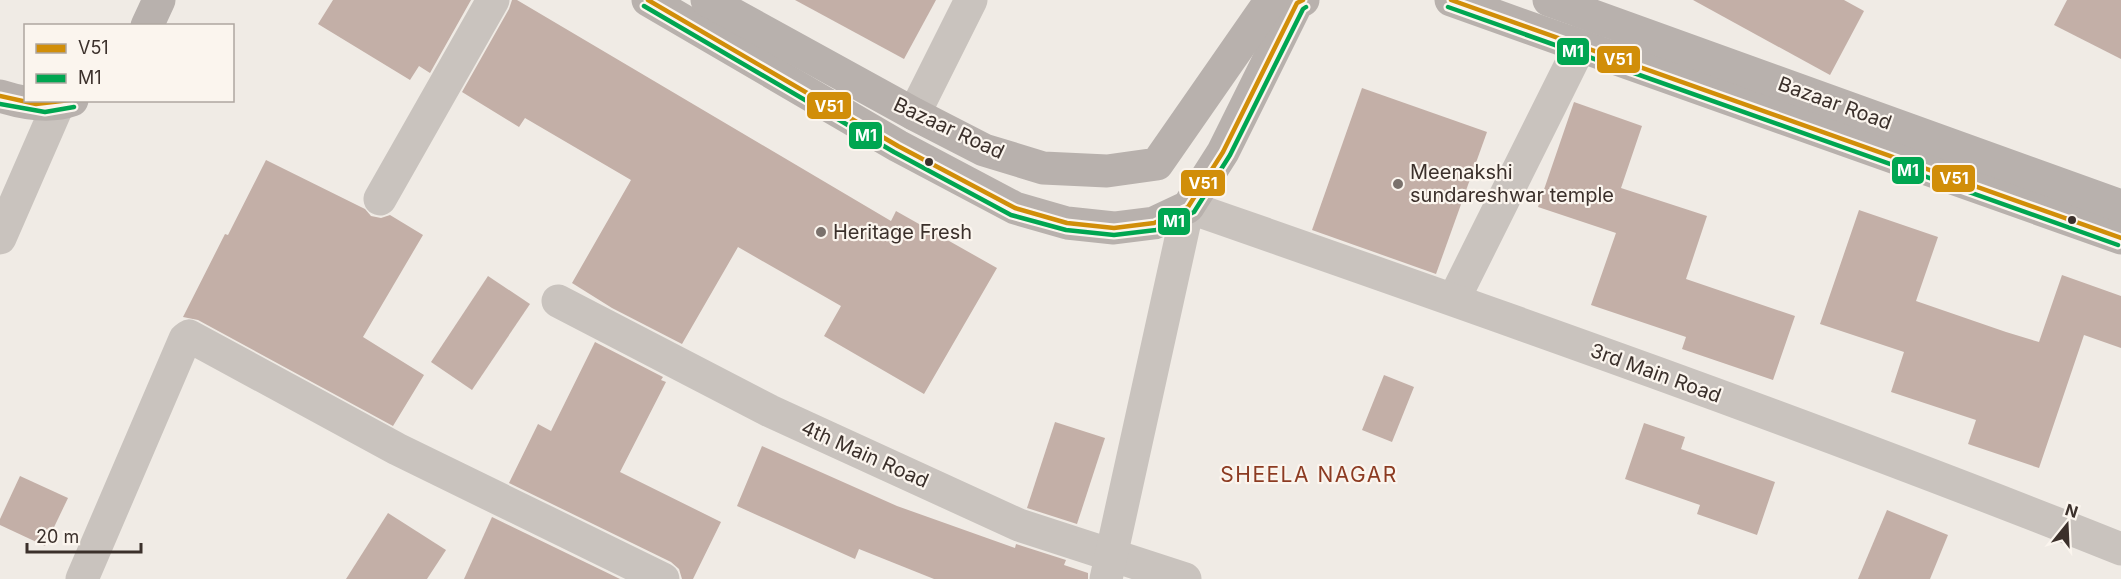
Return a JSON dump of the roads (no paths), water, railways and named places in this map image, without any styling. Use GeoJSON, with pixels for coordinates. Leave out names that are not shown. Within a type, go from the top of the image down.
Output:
{"type":"FeatureCollection","features":[{"type":"Feature","properties":{"kind":"main road"},"geometry":{"type":"LineString","coordinates":[[148,24],[159,0]]}},
{"type":"Feature","properties":{"kind":"main road","name":"Bazaar Road"},"geometry":{"type":"LineString","coordinates":[[648,0],[898,146],[1015,208],[1067,223],[1114,228],[1154,223],[1188,207]]}},
{"type":"Feature","properties":{"kind":"main road","name":"Bazaar Road"},"geometry":{"type":"LineString","coordinates":[[707,0],[984,150],[1042,168],[1107,171],[1157,164],[1271,0]]}},
{"type":"Feature","properties":{"kind":"main road"},"geometry":{"type":"LineString","coordinates":[[1188,207],[1223,152],[1297,3],[1303,0]]}},
{"type":"Feature","properties":{"kind":"main road","name":"Bazaar Road"},"geometry":{"type":"LineString","coordinates":[[1451,0],[2121,238]]}},
{"type":"Feature","properties":{"kind":"main road","name":"Bazaar Road"},"geometry":{"type":"LineString","coordinates":[[1549,0],[2121,206]]}},
{"type":"Feature","properties":{"kind":"main road"},"geometry":{"type":"LineString","coordinates":[[0,96],[24,101]]}},
{"type":"Feature","properties":{"kind":"main road"},"geometry":{"type":"LineString","coordinates":[[40,102],[65,103]]}},
{"type":"Feature","properties":{"kind":"street"},"geometry":{"type":"LineString","coordinates":[[380,199],[493,0]]}},
{"type":"Feature","properties":{"kind":"street"},"geometry":{"type":"LineString","coordinates":[[914,114],[971,0]]}},
{"type":"Feature","properties":{"kind":"street"},"geometry":{"type":"LineString","coordinates":[[1454,299],[1594,16]]}},
{"type":"Feature","properties":{"kind":"street"},"geometry":{"type":"LineString","coordinates":[[0,238],[65,103]]}},
{"type":"Feature","properties":{"kind":"street"},"geometry":{"type":"LineString","coordinates":[[1109,566],[1188,207]]}},
{"type":"Feature","properties":{"kind":"street","name":"3rd Main Road"},"geometry":{"type":"LineString","coordinates":[[1188,207],[1454,299],[1958,484],[2121,549]]}},
{"type":"Feature","properties":{"kind":"street","name":"4th Main Road"},"geometry":{"type":"LineString","coordinates":[[558,301],[770,411],[1109,566],[1185,579]]}},
{"type":"Feature","properties":{"kind":"street"},"geometry":{"type":"LineString","coordinates":[[82,579],[185,339],[189,336],[398,449],[663,579]]}},
{"type":"Feature","properties":{"kind":"place","name":"Meenakshi sundareshwar temple"},"geometry":{"type":"Point","coordinates":[1398,184]}},
{"type":"Feature","properties":{"kind":"place","name":"Heritage Fresh"},"geometry":{"type":"Point","coordinates":[821,232]}},
{"type":"Feature","properties":{"kind":"district","name":"SHEELA NAGAR"},"geometry":{"type":"Point","coordinates":[1309,474]}}]}
